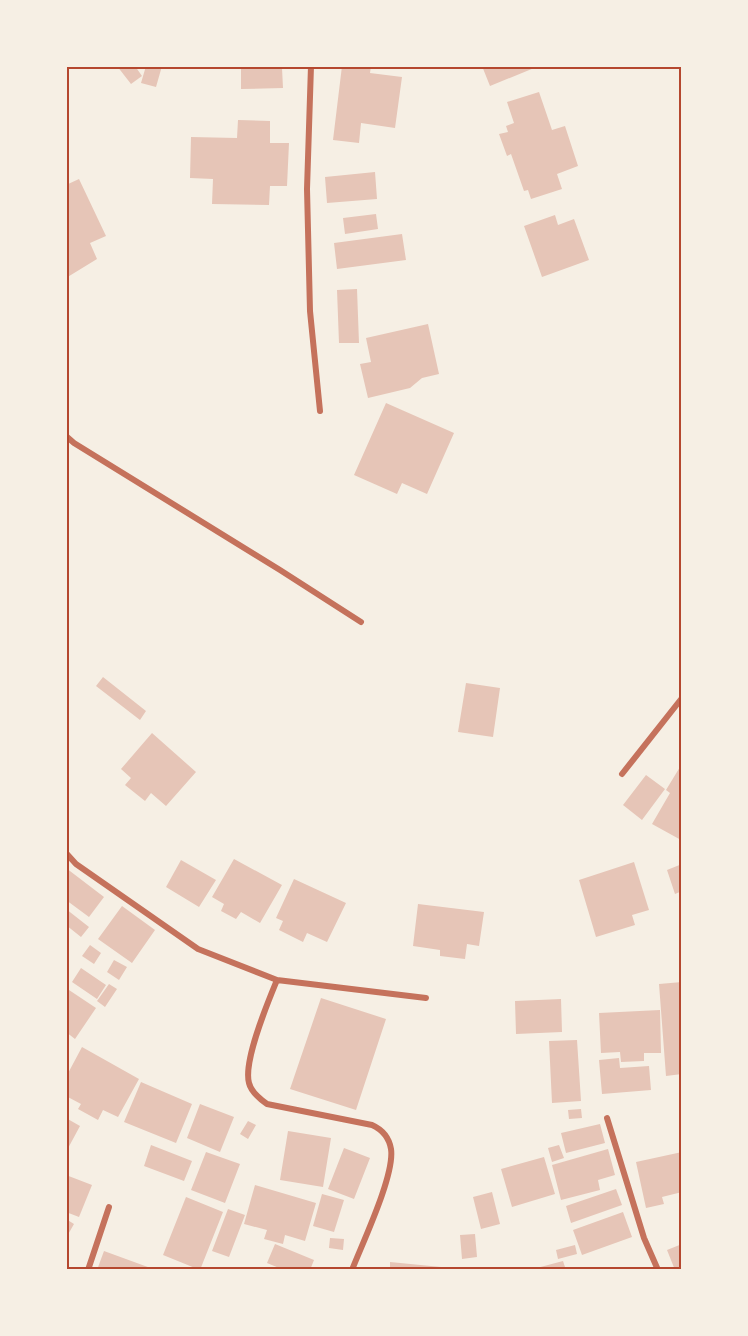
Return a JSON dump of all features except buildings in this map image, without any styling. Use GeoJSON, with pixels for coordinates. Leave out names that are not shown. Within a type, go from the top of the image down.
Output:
{"type":"FeatureCollection","features":[{"type":"Feature","properties":{"kind":"street"},"geometry":{"type":"LineString","coordinates":[[311,66],[307,189],[310,311],[320,411]]}},
{"type":"Feature","properties":{"kind":"street"},"geometry":{"type":"LineString","coordinates":[[66,436],[361,622]]}},
{"type":"Feature","properties":{"kind":"street"},"geometry":{"type":"LineString","coordinates":[[622,774],[682,698]]}},
{"type":"Feature","properties":{"kind":"street"},"geometry":{"type":"LineString","coordinates":[[66,854],[76,864],[198,950],[277,980],[426,998]]}},
{"type":"Feature","properties":{"kind":"street"},"geometry":{"type":"LineString","coordinates":[[277,980],[250,1056],[248,1083],[256,1096],[267,1104],[380,1128],[386,1136],[391,1151],[387,1180],[352,1270]]}},
{"type":"Feature","properties":{"kind":"street"},"geometry":{"type":"LineString","coordinates":[[608,1118],[644,1239],[658,1270]]}},
{"type":"Feature","properties":{"kind":"street"},"geometry":{"type":"LineString","coordinates":[[88,1270],[109,1207]]}}]}
